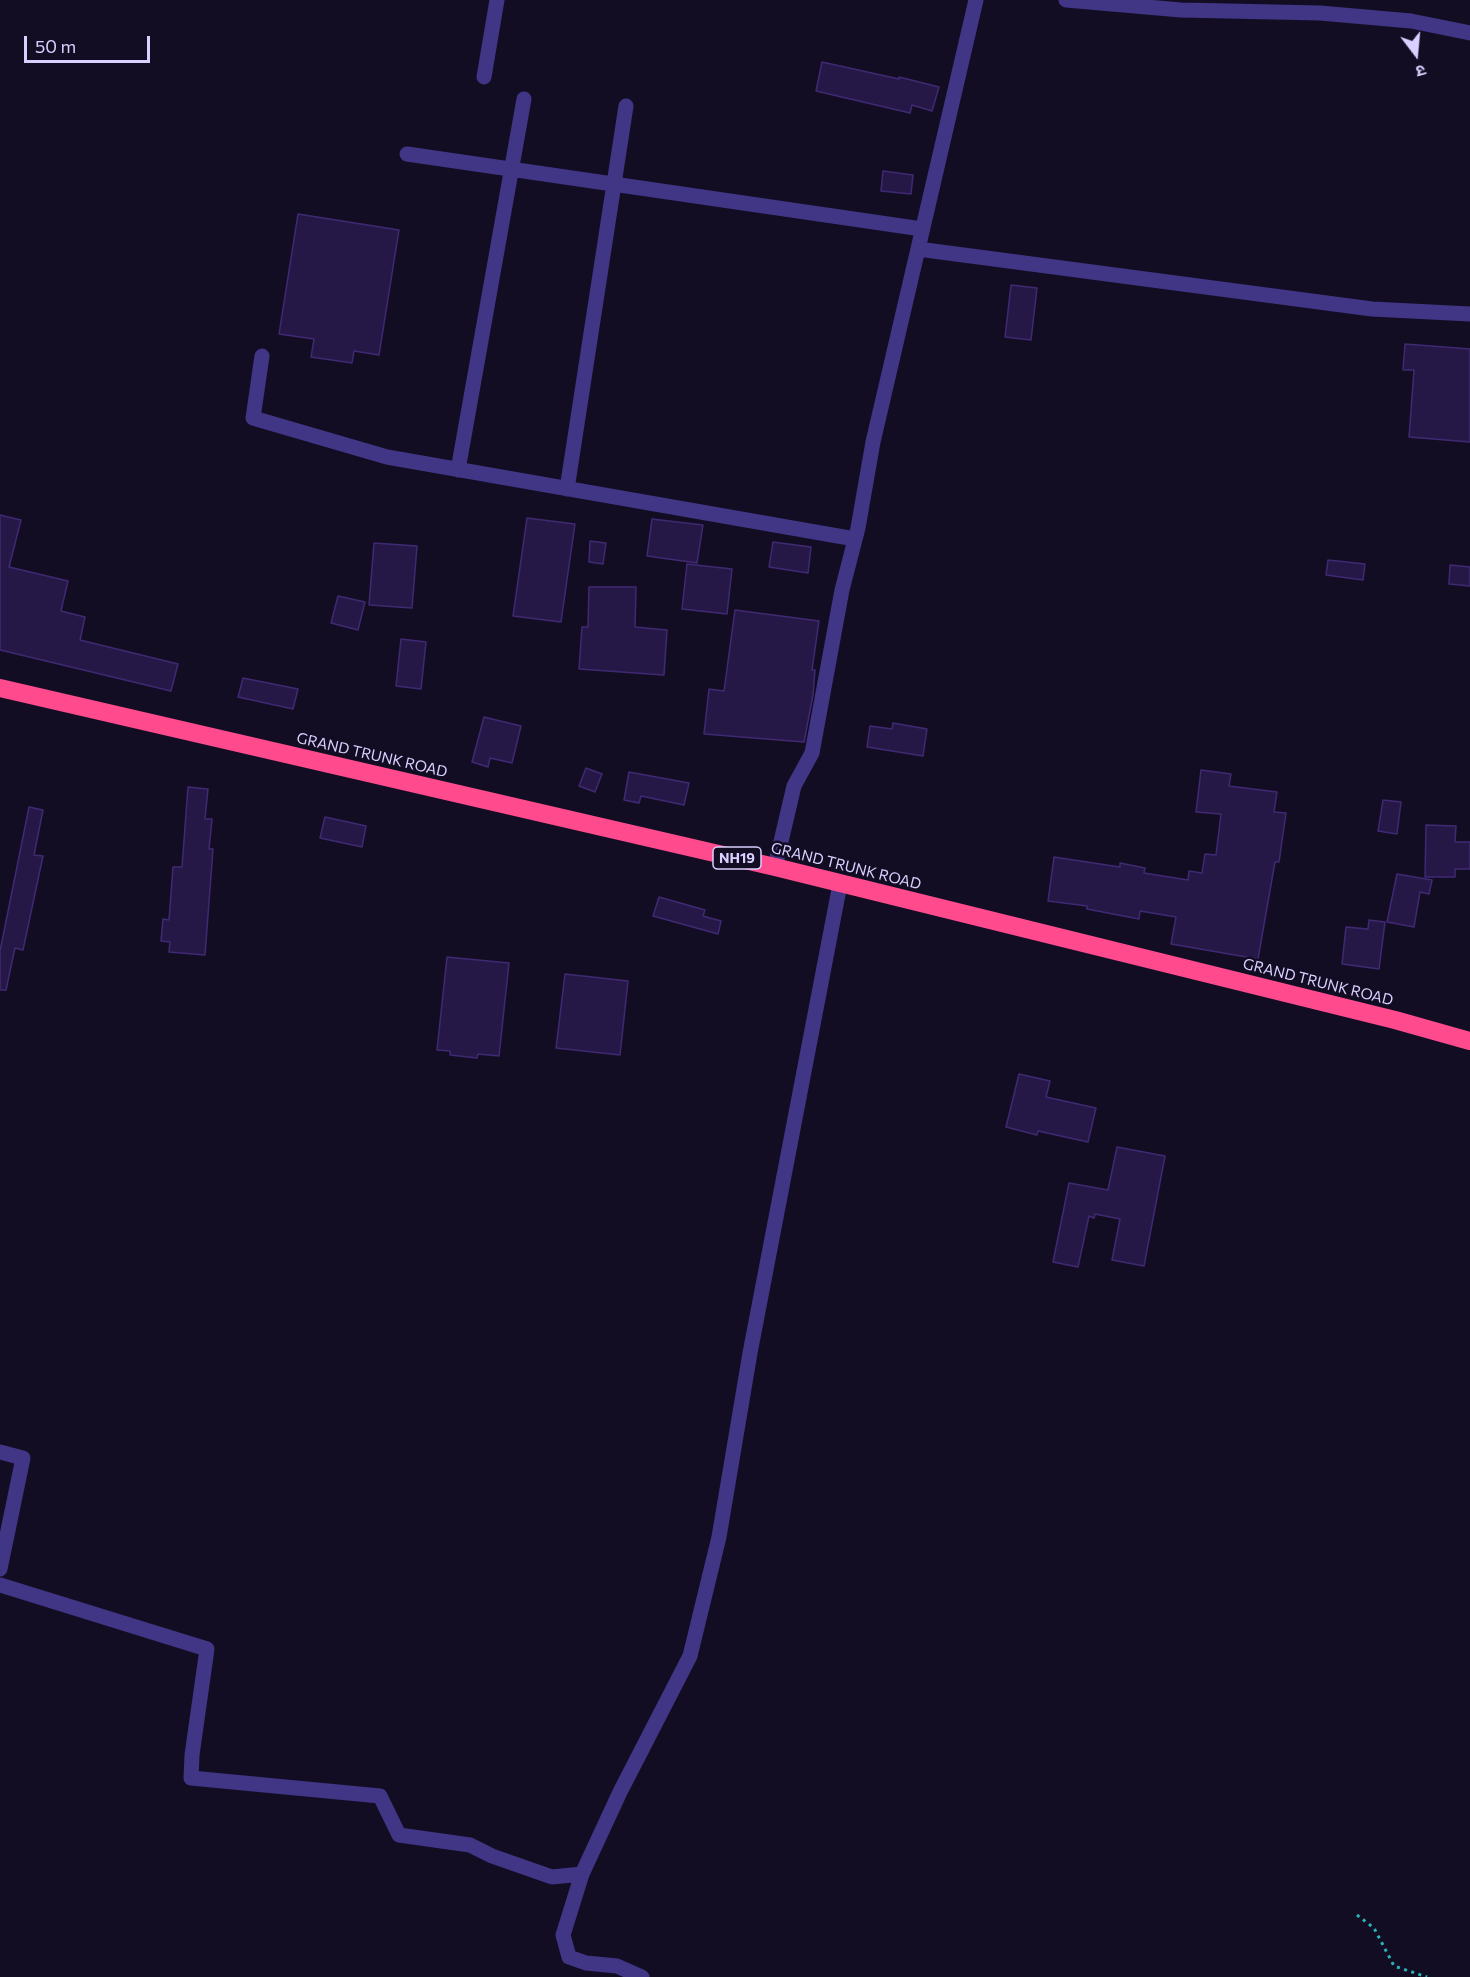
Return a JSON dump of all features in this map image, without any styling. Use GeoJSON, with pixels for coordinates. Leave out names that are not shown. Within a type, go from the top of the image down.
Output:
{"type":"FeatureCollection","features":[{"type":"Feature","properties":{"kind":"highway","name":"GRAND TRUNK ROAD"},"geometry":{"type":"LineString","coordinates":[[0,688],[775,867],[1395,1020],[1470,1041]]}},
{"type":"Feature","properties":{"kind":"street"},"geometry":{"type":"LineString","coordinates":[[484,77],[497,0]]}},
{"type":"Feature","properties":{"kind":"street"},"geometry":{"type":"LineString","coordinates":[[775,867],[794,786],[812,753],[842,590],[855,539],[876,431],[976,0]]}},
{"type":"Feature","properties":{"kind":"street"},"geometry":{"type":"LineString","coordinates":[[1066,0],[1181,10],[1320,13],[1411,21],[1470,33]]}},
{"type":"Feature","properties":{"kind":"street"},"geometry":{"type":"LineString","coordinates":[[458,470],[524,99]]}},
{"type":"Feature","properties":{"kind":"street"},"geometry":{"type":"LineString","coordinates":[[567,489],[626,106]]}},
{"type":"Feature","properties":{"kind":"street"},"geometry":{"type":"LineString","coordinates":[[407,154],[922,229]]}},
{"type":"Feature","properties":{"kind":"street"},"geometry":{"type":"LineString","coordinates":[[918,249],[1372,309],[1470,314]]}},
{"type":"Feature","properties":{"kind":"street"},"geometry":{"type":"LineString","coordinates":[[262,356],[253,418],[387,457],[855,539]]}},
{"type":"Feature","properties":{"kind":"street"},"geometry":{"type":"LineString","coordinates":[[642,1977],[616,1966],[586,1963],[569,1956],[563,1935],[582,1874],[620,1792],[690,1656],[719,1537],[750,1353],[840,884]]}},
{"type":"Feature","properties":{"kind":"street"},"geometry":{"type":"LineString","coordinates":[[0,1452],[23,1458],[0,1569]]}},
{"type":"Feature","properties":{"kind":"street"},"geometry":{"type":"LineString","coordinates":[[0,1585],[207,1649],[192,1755],[191,1778],[380,1796],[399,1835],[470,1845],[492,1856],[552,1877],[582,1874]]}},
{"type":"Feature","properties":{"kind":"path"},"geometry":{"type":"LineString","coordinates":[[1357,1915],[1374,1928],[1394,1966],[1427,1977]]}},
{"type":"Feature","properties":{"kind":"building"},"geometry":{"type":"Polygon","coordinates":[[[822,62],[939,87],[932,111],[912,105],[910,113],[816,91],[822,62]]]}},
{"type":"Feature","properties":{"kind":"building"},"geometry":{"type":"Polygon","coordinates":[[[883,171],[913,175],[911,194],[881,191],[883,171]]]}},
{"type":"Feature","properties":{"kind":"building"},"geometry":{"type":"Polygon","coordinates":[[[298,214],[399,230],[379,355],[354,351],[352,363],[311,357],[314,339],[279,334],[298,214]]]}},
{"type":"Feature","properties":{"kind":"building"},"geometry":{"type":"Polygon","coordinates":[[[1011,285],[1037,288],[1031,340],[1005,337],[1011,285]]]}},
{"type":"Feature","properties":{"kind":"building"},"geometry":{"type":"Polygon","coordinates":[[[1405,344],[1470,349],[1470,442],[1409,437],[1414,370],[1403,370],[1405,344]]]}},
{"type":"Feature","properties":{"kind":"building"},"geometry":{"type":"Polygon","coordinates":[[[0,515],[21,520],[9,567],[68,581],[61,611],[85,617],[80,640],[178,664],[171,691],[0,650],[0,515]]]}},
{"type":"Feature","properties":{"kind":"building"},"geometry":{"type":"Polygon","coordinates":[[[527,518],[575,524],[561,622],[513,616],[527,518]]]}},
{"type":"Feature","properties":{"kind":"building"},"geometry":{"type":"Polygon","coordinates":[[[652,519],[703,525],[697,563],[647,556],[652,519]]]}},
{"type":"Feature","properties":{"kind":"building"},"geometry":{"type":"Polygon","coordinates":[[[590,541],[606,543],[603,564],[589,562],[590,541]]]}},
{"type":"Feature","properties":{"kind":"building"},"geometry":{"type":"Polygon","coordinates":[[[773,542],[811,547],[808,573],[769,567],[773,542]]]}},
{"type":"Feature","properties":{"kind":"building"},"geometry":{"type":"Polygon","coordinates":[[[374,543],[417,546],[412,608],[369,605],[374,543]]]}},
{"type":"Feature","properties":{"kind":"building"},"geometry":{"type":"Polygon","coordinates":[[[1328,560],[1365,564],[1363,580],[1326,575],[1328,560]]]}},
{"type":"Feature","properties":{"kind":"building"},"geometry":{"type":"Polygon","coordinates":[[[687,564],[732,569],[727,614],[682,609],[687,564]]]}},
{"type":"Feature","properties":{"kind":"building"},"geometry":{"type":"Polygon","coordinates":[[[1450,565],[1470,567],[1470,586],[1449,584],[1450,565]]]}},
{"type":"Feature","properties":{"kind":"building"},"geometry":{"type":"Polygon","coordinates":[[[589,587],[636,587],[635,627],[667,630],[664,675],[579,669],[582,627],[588,627],[589,587]]]}},
{"type":"Feature","properties":{"kind":"building"},"geometry":{"type":"Polygon","coordinates":[[[338,596],[365,602],[358,630],[331,623],[338,596]]]}},
{"type":"Feature","properties":{"kind":"building"},"geometry":{"type":"Polygon","coordinates":[[[735,610],[819,621],[812,670],[815,670],[813,695],[804,742],[704,734],[709,689],[724,691],[735,610]]]}},
{"type":"Feature","properties":{"kind":"building"},"geometry":{"type":"Polygon","coordinates":[[[401,639],[426,642],[421,689],[396,686],[401,639]]]}},
{"type":"Feature","properties":{"kind":"building"},"geometry":{"type":"Polygon","coordinates":[[[243,678],[298,689],[293,709],[238,697],[243,678]]]}},
{"type":"Feature","properties":{"kind":"building"},"geometry":{"type":"Polygon","coordinates":[[[484,717],[521,726],[512,763],[490,758],[488,767],[472,762],[484,717]]]}},
{"type":"Feature","properties":{"kind":"building"},"geometry":{"type":"Polygon","coordinates":[[[893,723],[927,729],[923,756],[867,747],[870,726],[892,729],[893,723]]]}},
{"type":"Feature","properties":{"kind":"building"},"geometry":{"type":"Polygon","coordinates":[[[586,768],[602,774],[595,792],[579,786],[586,768]]]}},
{"type":"Feature","properties":{"kind":"building"},"geometry":{"type":"Polygon","coordinates":[[[1201,770],[1231,774],[1229,786],[1277,792],[1274,812],[1286,813],[1279,862],[1275,862],[1258,959],[1171,944],[1176,917],[1140,911],[1139,919],[1087,909],[1087,906],[1048,901],[1054,857],[1120,867],[1120,863],[1145,868],[1144,873],[1188,880],[1189,871],[1202,873],[1205,854],[1216,855],[1221,814],[1196,812],[1201,770]]]}},
{"type":"Feature","properties":{"kind":"building"},"geometry":{"type":"Polygon","coordinates":[[[629,772],[689,783],[684,805],[641,796],[639,803],[624,800],[629,772]]]}},
{"type":"Feature","properties":{"kind":"building"},"geometry":{"type":"Polygon","coordinates":[[[188,787],[208,789],[205,819],[212,819],[209,849],[213,849],[205,955],[169,952],[170,942],[161,941],[163,919],[169,920],[173,867],[182,867],[188,787]]]}},
{"type":"Feature","properties":{"kind":"building"},"geometry":{"type":"Polygon","coordinates":[[[1383,800],[1401,802],[1397,834],[1378,831],[1383,800]]]}},
{"type":"Feature","properties":{"kind":"building"},"geometry":{"type":"Polygon","coordinates":[[[29,807],[43,810],[34,855],[43,856],[23,950],[15,948],[6,990],[0,990],[0,951],[29,807]]]}},
{"type":"Feature","properties":{"kind":"building"},"geometry":{"type":"Polygon","coordinates":[[[325,817],[366,826],[362,847],[320,838],[325,817]]]}},
{"type":"Feature","properties":{"kind":"building"},"geometry":{"type":"Polygon","coordinates":[[[1426,825],[1456,826],[1455,842],[1470,842],[1470,869],[1455,869],[1455,877],[1425,877],[1426,825]]]}},
{"type":"Feature","properties":{"kind":"building"},"geometry":{"type":"Polygon","coordinates":[[[1397,874],[1432,880],[1429,894],[1420,892],[1414,927],[1387,922],[1397,874]]]}},
{"type":"Feature","properties":{"kind":"building"},"geometry":{"type":"Polygon","coordinates":[[[659,897],[705,910],[703,916],[721,921],[718,934],[653,916],[659,897]]]}},
{"type":"Feature","properties":{"kind":"building"},"geometry":{"type":"Polygon","coordinates":[[[1369,920],[1385,922],[1379,969],[1342,964],[1346,927],[1368,929],[1369,920]]]}},
{"type":"Feature","properties":{"kind":"building"},"geometry":{"type":"Polygon","coordinates":[[[447,957],[509,963],[499,1056],[478,1054],[477,1058],[450,1055],[450,1051],[437,1050],[447,957]]]}},
{"type":"Feature","properties":{"kind":"building"},"geometry":{"type":"Polygon","coordinates":[[[565,974],[628,981],[620,1055],[556,1048],[565,974]]]}},
{"type":"Feature","properties":{"kind":"building"},"geometry":{"type":"Polygon","coordinates":[[[1019,1074],[1050,1081],[1046,1097],[1096,1108],[1088,1142],[1038,1131],[1037,1135],[1006,1127],[1019,1074]]]}},
{"type":"Feature","properties":{"kind":"building"},"geometry":{"type":"Polygon","coordinates":[[[1117,1147],[1165,1156],[1144,1266],[1112,1260],[1120,1219],[1095,1214],[1094,1218],[1089,1216],[1078,1267],[1053,1262],[1069,1183],[1108,1190],[1117,1147]]]}}]}
